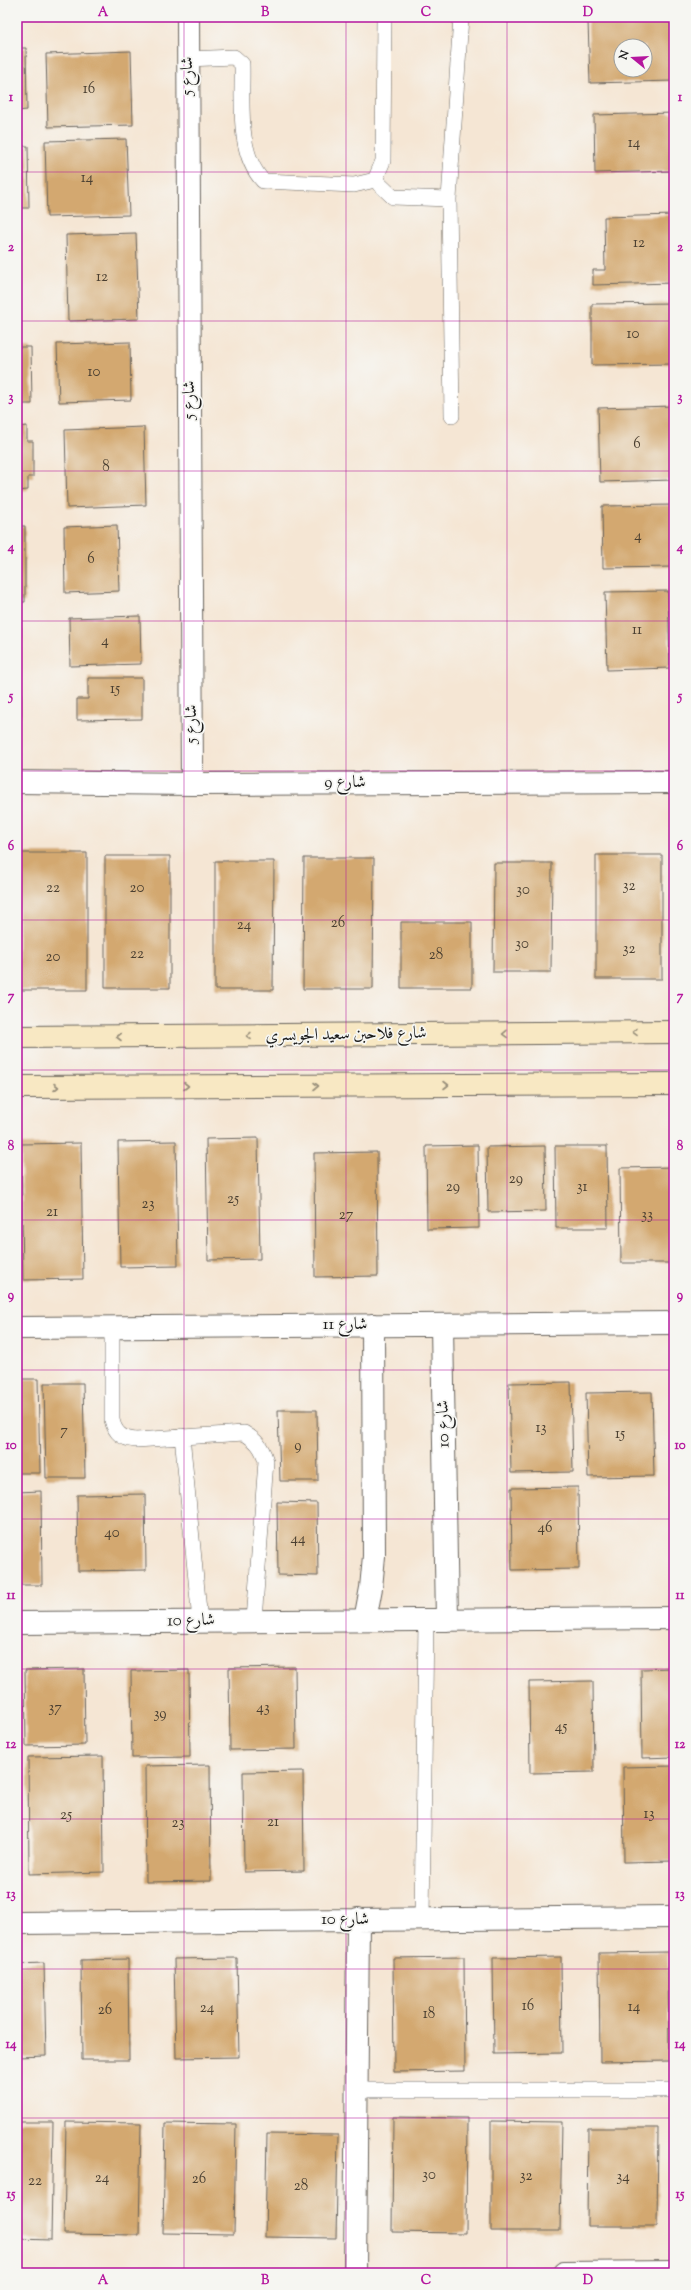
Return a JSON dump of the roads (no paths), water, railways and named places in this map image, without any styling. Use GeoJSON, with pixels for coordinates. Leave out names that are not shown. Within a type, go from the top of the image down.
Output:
{"type":"FeatureCollection","features":[{"type":"Feature","properties":{"kind":"street","name":"شارع 5"},"geometry":{"type":"LineString","coordinates":[[188,17],[192,784]]}},
{"type":"Feature","properties":{"kind":"street","name":"شارع 9"},"geometry":{"type":"LineString","coordinates":[[17,782],[192,784],[674,782]]}},
{"type":"Feature","properties":{"kind":"street","name":"شارع فلاحبن سعيد الجويسري"},"geometry":{"type":"LineString","coordinates":[[17,1037],[674,1032]]}},
{"type":"Feature","properties":{"kind":"street"},"geometry":{"type":"LineString","coordinates":[[17,1087],[674,1084]]}},
{"type":"Feature","properties":{"kind":"street","name":"شارع 11"},"geometry":{"type":"LineString","coordinates":[[17,1328],[674,1323]]}},
{"type":"Feature","properties":{"kind":"street"},"geometry":{"type":"LineString","coordinates":[[365,1620],[371,1588],[374,1556],[374,1325]]}},
{"type":"Feature","properties":{"kind":"street","name":"شارع 10"},"geometry":{"type":"LineString","coordinates":[[436,1620],[442,1325]]}},
{"type":"Feature","properties":{"kind":"street","name":"شارع 10"},"geometry":{"type":"LineString","coordinates":[[17,1623],[200,1620],[674,1618]]}},
{"type":"Feature","properties":{"kind":"street","name":"شارع 10"},"geometry":{"type":"LineString","coordinates":[[17,1922],[674,1917]]}},
{"type":"Feature","properties":{"kind":"street"},"geometry":{"type":"LineString","coordinates":[[355,2273],[358,1920]]}},
{"type":"Feature","properties":{"kind":"street"},"geometry":{"type":"LineString","coordinates":[[564,2273],[674,2272]]}},
{"type":"Feature","properties":{"kind":"lane"},"geometry":{"type":"LineString","coordinates":[[375,180],[383,161],[384,17]]}},
{"type":"Feature","properties":{"kind":"lane"},"geometry":{"type":"LineString","coordinates":[[452,416],[449,198],[461,17]]}},
{"type":"Feature","properties":{"kind":"lane"},"geometry":{"type":"LineString","coordinates":[[188,59],[234,57],[242,64],[245,140],[253,171],[263,181],[354,185],[375,180]]}},
{"type":"Feature","properties":{"kind":"lane"},"geometry":{"type":"LineString","coordinates":[[375,180],[393,197],[449,198]]}},
{"type":"Feature","properties":{"kind":"lane"},"geometry":{"type":"LineString","coordinates":[[112,1327],[112,1420],[114,1427],[123,1437],[129,1440],[244,1433],[255,1439],[262,1449],[266,1460],[254,1620]]}},
{"type":"Feature","properties":{"kind":"lane"},"geometry":{"type":"LineString","coordinates":[[182,1436],[200,1620]]}},
{"type":"Feature","properties":{"kind":"lane"},"geometry":{"type":"LineString","coordinates":[[422,1919],[436,1620]]}},
{"type":"Feature","properties":{"kind":"lane"},"geometry":{"type":"LineString","coordinates":[[357,2090],[674,2090]]}}]}
